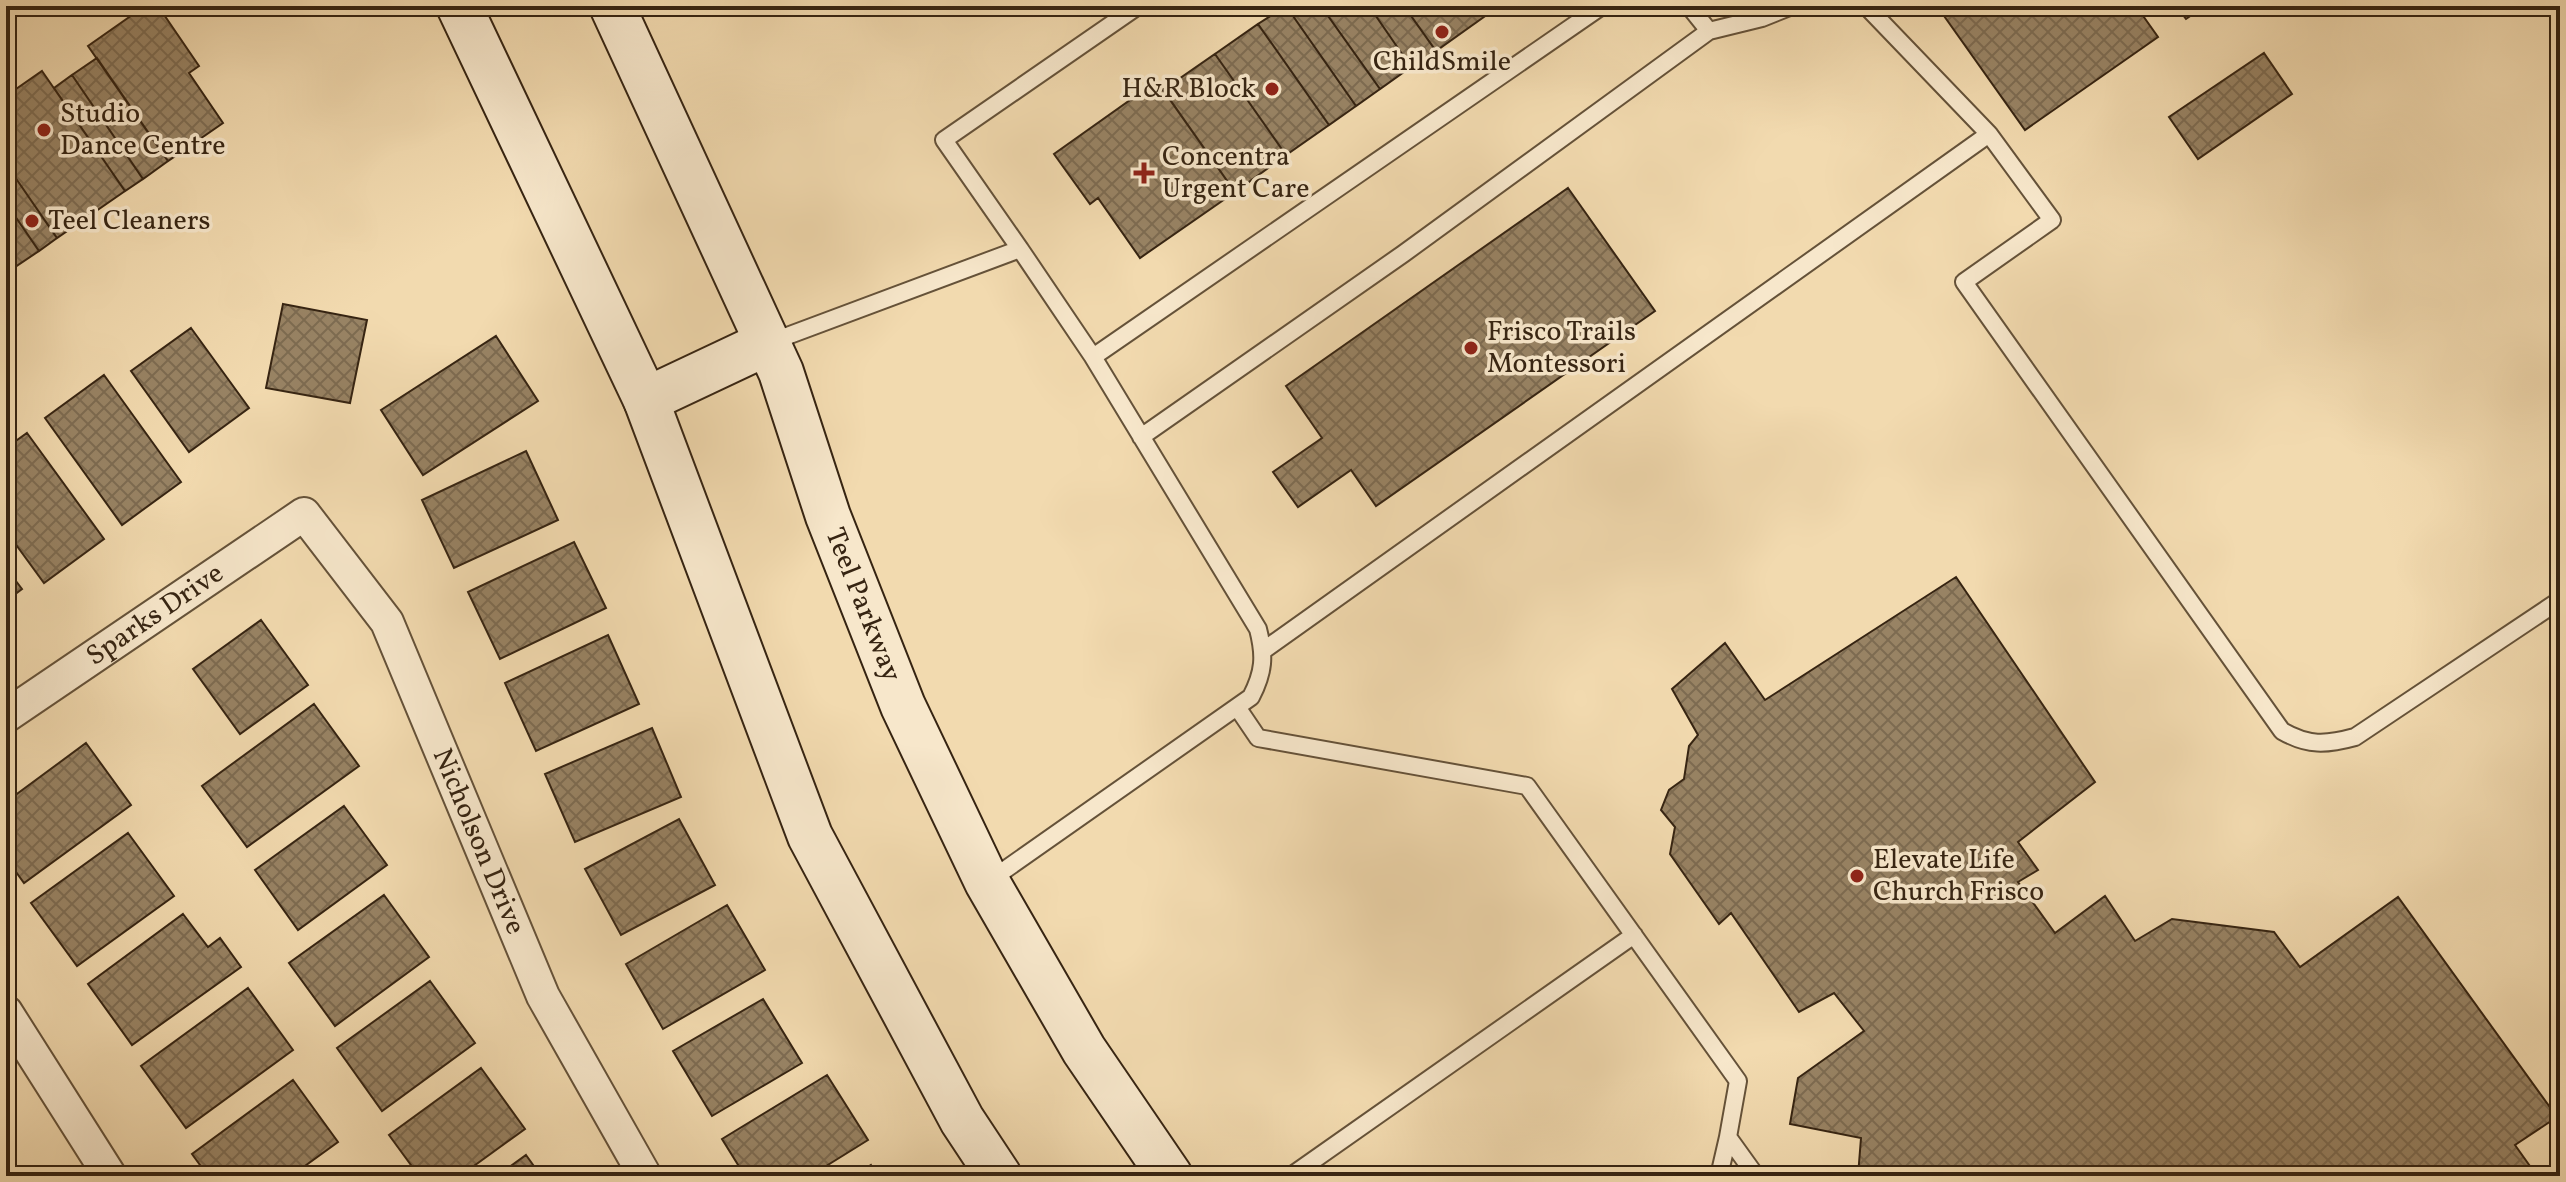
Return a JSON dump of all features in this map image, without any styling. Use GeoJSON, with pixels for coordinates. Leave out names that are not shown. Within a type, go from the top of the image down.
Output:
{"type":"FeatureCollection","features":[{"type":"Feature","properties":{"kind":"main road"},"geometry":{"type":"LineString","coordinates":[[459,6],[646,400],[810,836],[962,1120],[999,1176]]}},
{"type":"Feature","properties":{"kind":"main road","name":"Teel Parkway"},"geometry":{"type":"LineString","coordinates":[[612,6],[767,343],[828,516],[903,706],[987,882],[1084,1050],[1170,1176]]}},
{"type":"Feature","properties":{"kind":"main road"},"geometry":{"type":"LineString","coordinates":[[646,400],[767,343]]}},
{"type":"Feature","properties":{"kind":"street","name":"Sparks Drive"},"geometry":{"type":"LineString","coordinates":[[6,716],[304,514]]}},
{"type":"Feature","properties":{"kind":"street","name":"Nicholson Drive"},"geometry":{"type":"LineString","coordinates":[[304,514],[387,622],[543,996],[645,1176]]}},
{"type":"Feature","properties":{"kind":"street"},"geometry":{"type":"LineString","coordinates":[[6,1012],[110,1176]]}},
{"type":"Feature","properties":{"kind":"lane"},"geometry":{"type":"LineString","coordinates":[[987,882],[1251,697],[1263,672],[1264,650],[1251,616],[1093,357],[944,140],[1138,6]]}},
{"type":"Feature","properties":{"kind":"lane"},"geometry":{"type":"LineString","coordinates":[[1093,357],[1602,6]]}},
{"type":"Feature","properties":{"kind":"lane"},"geometry":{"type":"LineString","coordinates":[[1689,6],[1709,31]]}},
{"type":"Feature","properties":{"kind":"lane"},"geometry":{"type":"LineString","coordinates":[[1141,437],[1403,254],[1709,31],[1762,18],[1792,6]]}},
{"type":"Feature","properties":{"kind":"lane"},"geometry":{"type":"LineString","coordinates":[[1866,6],[1989,134],[2052,220],[1964,282],[2282,731],[2303,743],[2328,744],[2355,737],[2560,600]]}},
{"type":"Feature","properties":{"kind":"lane"},"geometry":{"type":"LineString","coordinates":[[1264,650],[1989,134]]}},
{"type":"Feature","properties":{"kind":"lane"},"geometry":{"type":"LineString","coordinates":[[767,343],[1020,249]]}},
{"type":"Feature","properties":{"kind":"lane"},"geometry":{"type":"LineString","coordinates":[[1237,707],[1258,738],[1527,786],[1738,1081],[1719,1176]]}},
{"type":"Feature","properties":{"kind":"lane"},"geometry":{"type":"LineString","coordinates":[[1291,1176],[1634,935]]}},
{"type":"Feature","properties":{"kind":"lane"},"geometry":{"type":"LineString","coordinates":[[1728,1137],[1756,1176]]}},
{"type":"Feature","properties":{"kind":"building"},"geometry":{"type":"Polygon","coordinates":[[[145,6],[158,6],[199,66],[189,73],[223,123],[168,161],[88,46],[145,6]]]}},
{"type":"Feature","properties":{"kind":"building"},"geometry":{"type":"Polygon","coordinates":[[[1286,6],[1321,6],[1380,89],[1356,106],[1286,6]]]}},
{"type":"Feature","properties":{"kind":"building"},"geometry":{"type":"Polygon","coordinates":[[[1286,6],[1356,106],[1329,125],[1258,24],[1286,6]]]}},
{"type":"Feature","properties":{"kind":"building"},"geometry":{"type":"Polygon","coordinates":[[[1321,6],[1369,6],[1411,67],[1380,89],[1321,6]]]}},
{"type":"Feature","properties":{"kind":"building"},"geometry":{"type":"Polygon","coordinates":[[[1369,6],[1404,6],[1436,51],[1411,67],[1369,6]]]}},
{"type":"Feature","properties":{"kind":"building","name":"ChildSmile"},"geometry":{"type":"Polygon","coordinates":[[[1404,6],[1482,6],[1488,14],[1436,51],[1404,6]]]}},
{"type":"Feature","properties":{"kind":"building"},"geometry":{"type":"Polygon","coordinates":[[[1937,6],[2136,6],[2158,37],[2025,130],[1937,6]]]}},
{"type":"Feature","properties":{"kind":"building"},"geometry":{"type":"Polygon","coordinates":[[[2176,6],[2205,6],[2186,19],[2176,6]]]}},
{"type":"Feature","properties":{"kind":"building","name":"H&R Block"},"geometry":{"type":"Polygon","coordinates":[[[1258,24],[1329,125],[1286,155],[1215,54],[1258,24]]]}},
{"type":"Feature","properties":{"kind":"building"},"geometry":{"type":"Polygon","coordinates":[[[2264,53],[2292,94],[2198,159],[2169,117],[2264,53]]]}},
{"type":"Feature","properties":{"kind":"building"},"geometry":{"type":"Polygon","coordinates":[[[1215,54],[1286,155],[1235,192],[1163,90],[1215,54]]]}},
{"type":"Feature","properties":{"kind":"building"},"geometry":{"type":"Polygon","coordinates":[[[97,58],[168,161],[143,179],[72,75],[97,58]]]}},
{"type":"Feature","properties":{"kind":"building","name":"Studio Dance Centre"},"geometry":{"type":"Polygon","coordinates":[[[42,71],[125,191],[57,238],[6,164],[6,96],[42,71]]]}},
{"type":"Feature","properties":{"kind":"building"},"geometry":{"type":"Polygon","coordinates":[[[72,75],[143,179],[125,191],[54,88],[72,75]]]}},
{"type":"Feature","properties":{"kind":"building","name":"Concentra Urgent Care"},"geometry":{"type":"Polygon","coordinates":[[[1157,81],[1235,192],[1140,258],[1098,198],[1090,204],[1054,154],[1157,81]]]}},
{"type":"Feature","properties":{"kind":"building","name":"Teel Cleaners"},"geometry":{"type":"Polygon","coordinates":[[[6,164],[57,238],[39,251],[6,203],[6,164]]]}},
{"type":"Feature","properties":{"kind":"building","name":"Frisco Trails Montessori"},"geometry":{"type":"Polygon","coordinates":[[[1568,188],[1655,311],[1376,506],[1351,470],[1298,507],[1273,472],[1322,438],[1286,386],[1568,188]]]}},
{"type":"Feature","properties":{"kind":"building"},"geometry":{"type":"Polygon","coordinates":[[[6,203],[39,251],[15,267],[6,254],[6,203]]]}},
{"type":"Feature","properties":{"kind":"building"},"geometry":{"type":"Polygon","coordinates":[[[6,254],[15,267],[6,273],[6,254]]]}},
{"type":"Feature","properties":{"kind":"building"},"geometry":{"type":"Polygon","coordinates":[[[283,304],[367,320],[350,403],[266,388],[283,304]]]}},
{"type":"Feature","properties":{"kind":"building"},"geometry":{"type":"Polygon","coordinates":[[[191,328],[249,408],[189,452],[131,371],[191,328]]]}},
{"type":"Feature","properties":{"kind":"building"},"geometry":{"type":"Polygon","coordinates":[[[496,336],[538,401],[423,475],[381,410],[496,336]]]}},
{"type":"Feature","properties":{"kind":"building"},"geometry":{"type":"Polygon","coordinates":[[[104,375],[181,482],[122,525],[45,418],[104,375]]]}},
{"type":"Feature","properties":{"kind":"building"},"geometry":{"type":"Polygon","coordinates":[[[27,433],[104,539],[44,583],[6,531],[6,448],[27,433]]]}},
{"type":"Feature","properties":{"kind":"building"},"geometry":{"type":"Polygon","coordinates":[[[526,451],[558,520],[454,568],[422,500],[526,451]]]}},
{"type":"Feature","properties":{"kind":"building"},"geometry":{"type":"Polygon","coordinates":[[[574,542],[606,608],[500,659],[468,592],[574,542]]]}},
{"type":"Feature","properties":{"kind":"building"},"geometry":{"type":"Polygon","coordinates":[[[6,568],[22,589],[6,601],[6,568]]]}},
{"type":"Feature","properties":{"kind":"building","name":"Elevate Life Church Frisco"},"geometry":{"type":"Polygon","coordinates":[[[1956,577],[2095,782],[2018,842],[2038,870],[2018,882],[2055,933],[2105,896],[2135,941],[2172,919],[2274,932],[2300,967],[2398,897],[2557,1117],[2515,1145],[2537,1176],[1858,1176],[1861,1138],[1790,1124],[1798,1078],[1864,1031],[1834,993],[1799,1012],[1731,913],[1719,924],[1670,854],[1675,827],[1661,810],[1669,790],[1684,779],[1689,746],[1698,735],[1672,689],[1725,643],[1765,700],[1956,577]]]}},
{"type":"Feature","properties":{"kind":"building"},"geometry":{"type":"Polygon","coordinates":[[[261,620],[308,685],[240,734],[193,669],[261,620]]]}},
{"type":"Feature","properties":{"kind":"building"},"geometry":{"type":"Polygon","coordinates":[[[608,635],[639,704],[536,751],[505,683],[608,635]]]}},
{"type":"Feature","properties":{"kind":"building"},"geometry":{"type":"Polygon","coordinates":[[[314,704],[359,766],[247,847],[202,786],[314,704]]]}},
{"type":"Feature","properties":{"kind":"building"},"geometry":{"type":"Polygon","coordinates":[[[652,728],[681,797],[575,842],[545,774],[652,728]]]}},
{"type":"Feature","properties":{"kind":"building"},"geometry":{"type":"Polygon","coordinates":[[[86,743],[131,805],[24,883],[6,858],[6,802],[86,743]]]}},
{"type":"Feature","properties":{"kind":"building"},"geometry":{"type":"Polygon","coordinates":[[[344,806],[387,865],[298,930],[255,870],[344,806]]]}},
{"type":"Feature","properties":{"kind":"building"},"geometry":{"type":"Polygon","coordinates":[[[679,819],[715,885],[621,935],[585,869],[679,819]]]}},
{"type":"Feature","properties":{"kind":"building"},"geometry":{"type":"Polygon","coordinates":[[[128,833],[174,896],[77,966],[31,903],[128,833]]]}},
{"type":"Feature","properties":{"kind":"building"},"geometry":{"type":"Polygon","coordinates":[[[384,895],[429,957],[335,1026],[289,963],[384,895]]]}},
{"type":"Feature","properties":{"kind":"building"},"geometry":{"type":"Polygon","coordinates":[[[727,905],[765,970],[663,1029],[626,964],[727,905]]]}},
{"type":"Feature","properties":{"kind":"building"},"geometry":{"type":"Polygon","coordinates":[[[183,914],[208,947],[220,938],[241,967],[132,1045],[88,984],[183,914]]]}},
{"type":"Feature","properties":{"kind":"building"},"geometry":{"type":"Polygon","coordinates":[[[430,981],[475,1043],[382,1111],[337,1048],[430,981]]]}},
{"type":"Feature","properties":{"kind":"building"},"geometry":{"type":"Polygon","coordinates":[[[248,988],[293,1050],[186,1128],[141,1066],[248,988]]]}},
{"type":"Feature","properties":{"kind":"building"},"geometry":{"type":"Polygon","coordinates":[[[763,999],[802,1063],[712,1116],[673,1051],[763,999]]]}},
{"type":"Feature","properties":{"kind":"building"},"geometry":{"type":"Polygon","coordinates":[[[481,1068],[525,1129],[460,1176],[419,1176],[389,1135],[481,1068]]]}},
{"type":"Feature","properties":{"kind":"building"},"geometry":{"type":"Polygon","coordinates":[[[827,1075],[868,1140],[810,1176],[745,1176],[722,1139],[827,1075]]]}},
{"type":"Feature","properties":{"kind":"building"},"geometry":{"type":"Polygon","coordinates":[[[293,1080],[338,1142],[291,1176],[208,1176],[192,1154],[293,1080]]]}},
{"type":"Feature","properties":{"kind":"building"},"geometry":{"type":"Polygon","coordinates":[[[526,1155],[541,1176],[497,1176],[526,1155]]]}},
{"type":"Feature","properties":{"kind":"building"},"geometry":{"type":"Polygon","coordinates":[[[871,1165],[879,1176],[855,1176],[871,1165]]]}},
{"type":"Feature","properties":{"kind":"place","name":"ChildSmile"},"geometry":{"type":"Point","coordinates":[1442,32]}},
{"type":"Feature","properties":{"kind":"place","name":"H&R Block"},"geometry":{"type":"Point","coordinates":[1272,89]}},
{"type":"Feature","properties":{"kind":"place","name":"Studio Dance Centre"},"geometry":{"type":"Point","coordinates":[44,130]}},
{"type":"Feature","properties":{"kind":"place","name":"Concentra Urgent Care"},"geometry":{"type":"Point","coordinates":[1144,173]}},
{"type":"Feature","properties":{"kind":"place","name":"Teel Cleaners"},"geometry":{"type":"Point","coordinates":[32,221]}},
{"type":"Feature","properties":{"kind":"place","name":"Frisco Trails Montessori"},"geometry":{"type":"Point","coordinates":[1471,348]}},
{"type":"Feature","properties":{"kind":"place","name":"Elevate Life Church Frisco"},"geometry":{"type":"Point","coordinates":[1857,876]}}]}
